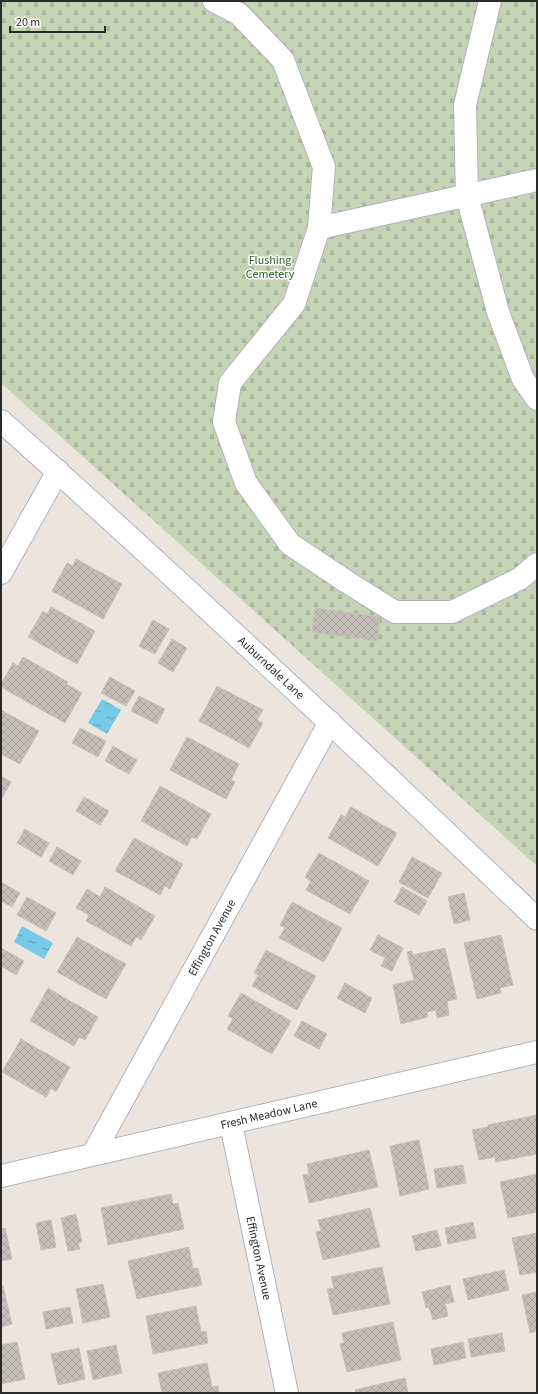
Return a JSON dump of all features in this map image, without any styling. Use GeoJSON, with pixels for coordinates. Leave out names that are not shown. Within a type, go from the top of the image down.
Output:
{"type":"FeatureCollection","features":[{"type":"Feature","properties":{"kind":"street"},"geometry":{"type":"LineString","coordinates":[[214,1],[239,14],[283,60],[324,167],[319,228],[294,304],[230,383],[224,422],[246,483],[290,544],[395,612],[452,612],[521,578],[537,564]]}},
{"type":"Feature","properties":{"kind":"street"},"geometry":{"type":"LineString","coordinates":[[490,1],[465,105],[467,196],[498,312],[523,379],[537,399]]}},
{"type":"Feature","properties":{"kind":"street"},"geometry":{"type":"LineString","coordinates":[[319,228],[537,180]]}},
{"type":"Feature","properties":{"kind":"street","name":"Auburndale Lane"},"geometry":{"type":"LineString","coordinates":[[1,421],[58,471],[330,722],[537,919]]}},
{"type":"Feature","properties":{"kind":"street"},"geometry":{"type":"LineString","coordinates":[[1,573],[58,471]]}},
{"type":"Feature","properties":{"kind":"street","name":"Effington Avenue"},"geometry":{"type":"LineString","coordinates":[[93,1154],[330,722]]}},
{"type":"Feature","properties":{"kind":"street","name":"Fresh Meadow Lane"},"geometry":{"type":"LineString","coordinates":[[1,1176],[537,1052]]}},
{"type":"Feature","properties":{"kind":"street","name":"Effington Avenue"},"geometry":{"type":"LineString","coordinates":[[231,1124],[287,1393]]}},
{"type":"Feature","properties":{"kind":"green space","name":"Flushing Cemetery"},"geometry":{"type":"Polygon","coordinates":[[[1,1],[537,1],[537,866],[1,383],[1,1]]]}},
{"type":"Feature","properties":{"kind":"water"},"geometry":{"type":"Polygon","coordinates":[[[102,699],[121,710],[107,734],[88,723],[102,699]]]}},
{"type":"Feature","properties":{"kind":"water"},"geometry":{"type":"Polygon","coordinates":[[[22,926],[53,943],[44,959],[14,942],[22,926]]]}},
{"type":"Feature","properties":{"kind":"building"},"geometry":{"type":"Polygon","coordinates":[[[76,559],[122,584],[103,619],[52,591],[67,563],[73,566],[76,559]]]}},
{"type":"Feature","properties":{"kind":"building"},"geometry":{"type":"Polygon","coordinates":[[[51,607],[95,631],[77,664],[28,637],[43,611],[47,614],[51,607]]]}},
{"type":"Feature","properties":{"kind":"building"},"geometry":{"type":"Polygon","coordinates":[[[315,608],[380,617],[377,641],[312,632],[315,608]]]}},
{"type":"Feature","properties":{"kind":"building"},"geometry":{"type":"Polygon","coordinates":[[[153,620],[169,629],[155,654],[139,646],[153,620]]]}},
{"type":"Feature","properties":{"kind":"building"},"geometry":{"type":"Polygon","coordinates":[[[172,639],[187,648],[173,672],[158,663],[172,639]]]}},
{"type":"Feature","properties":{"kind":"building"},"geometry":{"type":"Polygon","coordinates":[[[23,657],[68,682],[66,684],[82,693],[65,723],[1,687],[1,684],[13,663],[18,666],[23,657]]]}},
{"type":"Feature","properties":{"kind":"building"},"geometry":{"type":"Polygon","coordinates":[[[110,677],[135,691],[126,706],[101,693],[110,677]]]}},
{"type":"Feature","properties":{"kind":"building"},"geometry":{"type":"Polygon","coordinates":[[[217,686],[263,710],[257,720],[263,723],[249,748],[199,721],[217,686]]]}},
{"type":"Feature","properties":{"kind":"building"},"geometry":{"type":"Polygon","coordinates":[[[139,696],[165,709],[157,724],[131,711],[139,696]]]}},
{"type":"Feature","properties":{"kind":"building"},"geometry":{"type":"Polygon","coordinates":[[[1,710],[39,731],[20,764],[1,754],[1,710]]]}},
{"type":"Feature","properties":{"kind":"building"},"geometry":{"type":"Polygon","coordinates":[[[80,728],[106,741],[98,757],[72,743],[80,728]]]}},
{"type":"Feature","properties":{"kind":"building"},"geometry":{"type":"Polygon","coordinates":[[[187,737],[239,764],[231,780],[235,782],[226,799],[170,770],[187,737]]]}},
{"type":"Feature","properties":{"kind":"building"},"geometry":{"type":"Polygon","coordinates":[[[113,746],[137,760],[129,774],[105,761],[113,746]]]}},
{"type":"Feature","properties":{"kind":"building"},"geometry":{"type":"Polygon","coordinates":[[[1,776],[11,782],[1,800],[1,776]]]}},
{"type":"Feature","properties":{"kind":"building"},"geometry":{"type":"Polygon","coordinates":[[[160,786],[211,814],[197,839],[192,837],[187,846],[141,821],[160,786]]]}},
{"type":"Feature","properties":{"kind":"building"},"geometry":{"type":"Polygon","coordinates":[[[84,797],[109,811],[100,825],[76,811],[84,797]]]}},
{"type":"Feature","properties":{"kind":"building"},"geometry":{"type":"Polygon","coordinates":[[[351,807],[397,833],[378,866],[328,838],[341,815],[345,817],[351,807]]]}},
{"type":"Feature","properties":{"kind":"building"},"geometry":{"type":"Polygon","coordinates":[[[25,829],[49,843],[41,857],[17,843],[25,829]]]}},
{"type":"Feature","properties":{"kind":"building"},"geometry":{"type":"Polygon","coordinates":[[[134,838],[183,864],[170,889],[165,886],[160,895],[115,871],[134,838]]]}},
{"type":"Feature","properties":{"kind":"building"},"geometry":{"type":"Polygon","coordinates":[[[57,847],[81,861],[73,875],[49,861],[57,847]]]}},
{"type":"Feature","properties":{"kind":"building"},"geometry":{"type":"Polygon","coordinates":[[[319,853],[369,881],[350,914],[306,890],[311,881],[305,877],[319,853]]]}},
{"type":"Feature","properties":{"kind":"building"},"geometry":{"type":"Polygon","coordinates":[[[412,857],[442,873],[428,898],[399,882],[412,857]]]}},
{"type":"Feature","properties":{"kind":"building"},"geometry":{"type":"Polygon","coordinates":[[[1,882],[20,893],[12,907],[1,901],[1,882]]]}},
{"type":"Feature","properties":{"kind":"building"},"geometry":{"type":"Polygon","coordinates":[[[105,887],[155,916],[141,940],[136,937],[131,946],[86,921],[89,915],[76,908],[87,889],[100,897],[105,887]]]}},
{"type":"Feature","properties":{"kind":"building"},"geometry":{"type":"Polygon","coordinates":[[[402,887],[427,901],[419,915],[394,902],[402,887]]]}},
{"type":"Feature","properties":{"kind":"building"},"geometry":{"type":"Polygon","coordinates":[[[464,893],[470,920],[454,924],[448,897],[464,893]]]}},
{"type":"Feature","properties":{"kind":"building"},"geometry":{"type":"Polygon","coordinates":[[[27,897],[56,913],[46,931],[17,915],[27,897]]]}},
{"type":"Feature","properties":{"kind":"building"},"geometry":{"type":"Polygon","coordinates":[[[292,902],[342,928],[324,962],[279,938],[285,928],[280,925],[292,902]]]}},
{"type":"Feature","properties":{"kind":"building"},"geometry":{"type":"Polygon","coordinates":[[[378,935],[403,948],[392,971],[381,966],[385,958],[370,950],[378,935]]]}},
{"type":"Feature","properties":{"kind":"building"},"geometry":{"type":"Polygon","coordinates":[[[501,935],[513,985],[500,988],[501,993],[477,999],[464,943],[501,935]]]}},
{"type":"Feature","properties":{"kind":"building"},"geometry":{"type":"Polygon","coordinates":[[[77,937],[126,964],[106,999],[57,972],[77,937]]]}},
{"type":"Feature","properties":{"kind":"building"},"geometry":{"type":"Polygon","coordinates":[[[1,948],[24,961],[16,975],[1,966],[1,948]]]}},
{"type":"Feature","properties":{"kind":"building"},"geometry":{"type":"Polygon","coordinates":[[[445,948],[457,999],[447,1001],[449,1015],[437,1018],[436,1010],[427,1012],[428,1017],[401,1024],[393,985],[414,980],[407,952],[412,951],[412,955],[445,948]]]}},
{"type":"Feature","properties":{"kind":"building"},"geometry":{"type":"Polygon","coordinates":[[[266,950],[316,976],[297,1010],[252,986],[258,975],[254,973],[266,950]]]}},
{"type":"Feature","properties":{"kind":"building"},"geometry":{"type":"Polygon","coordinates":[[[345,983],[372,998],[365,1013],[337,998],[345,983]]]}},
{"type":"Feature","properties":{"kind":"building"},"geometry":{"type":"Polygon","coordinates":[[[48,988],[98,1017],[85,1040],[79,1037],[74,1046],[30,1021],[48,988]]]}},
{"type":"Feature","properties":{"kind":"building"},"geometry":{"type":"Polygon","coordinates":[[[241,993],[291,1021],[272,1054],[227,1029],[233,1019],[228,1016],[241,993]]]}},
{"type":"Feature","properties":{"kind":"building"},"geometry":{"type":"Polygon","coordinates":[[[302,1021],[327,1034],[319,1049],[294,1036],[302,1021]]]}},
{"type":"Feature","properties":{"kind":"building"},"geometry":{"type":"Polygon","coordinates":[[[21,1039],[70,1067],[56,1092],[51,1088],[46,1097],[2,1072],[21,1039]]]}},
{"type":"Feature","properties":{"kind":"building"},"geometry":{"type":"Polygon","coordinates":[[[537,1115],[537,1154],[496,1162],[495,1157],[479,1160],[472,1130],[488,1127],[488,1125],[537,1115]]]}},
{"type":"Feature","properties":{"kind":"building"},"geometry":{"type":"Polygon","coordinates":[[[419,1140],[429,1189],[400,1196],[390,1146],[419,1140]]]}},
{"type":"Feature","properties":{"kind":"building"},"geometry":{"type":"Polygon","coordinates":[[[369,1150],[378,1187],[309,1203],[303,1175],[309,1174],[307,1164],[369,1150]]]}},
{"type":"Feature","properties":{"kind":"building"},"geometry":{"type":"Polygon","coordinates":[[[463,1165],[466,1183],[437,1188],[434,1169],[463,1165]]]}},
{"type":"Feature","properties":{"kind":"building"},"geometry":{"type":"Polygon","coordinates":[[[537,1174],[537,1212],[508,1218],[500,1182],[537,1174]]]}},
{"type":"Feature","properties":{"kind":"building"},"geometry":{"type":"Polygon","coordinates":[[[171,1194],[173,1204],[178,1203],[184,1229],[108,1245],[101,1208],[171,1194]]]}},
{"type":"Feature","properties":{"kind":"building"},"geometry":{"type":"Polygon","coordinates":[[[370,1208],[380,1247],[323,1260],[316,1232],[321,1231],[318,1220],[370,1208]]]}},
{"type":"Feature","properties":{"kind":"building"},"geometry":{"type":"Polygon","coordinates":[[[76,1214],[82,1242],[78,1243],[80,1249],[68,1251],[61,1218],[76,1214]]]}},
{"type":"Feature","properties":{"kind":"building"},"geometry":{"type":"Polygon","coordinates":[[[51,1220],[56,1247],[41,1250],[36,1223],[51,1220]]]}},
{"type":"Feature","properties":{"kind":"building"},"geometry":{"type":"Polygon","coordinates":[[[473,1222],[476,1238],[448,1244],[445,1228],[473,1222]]]}},
{"type":"Feature","properties":{"kind":"building"},"geometry":{"type":"Polygon","coordinates":[[[5,1228],[12,1259],[1,1261],[1,1229],[5,1228]]]}},
{"type":"Feature","properties":{"kind":"building"},"geometry":{"type":"Polygon","coordinates":[[[437,1230],[441,1246],[416,1251],[412,1236],[437,1230]]]}},
{"type":"Feature","properties":{"kind":"building"},"geometry":{"type":"Polygon","coordinates":[[[537,1233],[537,1272],[520,1275],[512,1238],[537,1233]]]}},
{"type":"Feature","properties":{"kind":"building"},"geometry":{"type":"Polygon","coordinates":[[[189,1247],[193,1269],[198,1268],[202,1285],[137,1299],[128,1261],[189,1247]]]}},
{"type":"Feature","properties":{"kind":"building"},"geometry":{"type":"Polygon","coordinates":[[[382,1267],[390,1304],[333,1315],[327,1289],[334,1288],[331,1277],[382,1267]]]}},
{"type":"Feature","properties":{"kind":"building"},"geometry":{"type":"Polygon","coordinates":[[[504,1270],[509,1290],[468,1300],[463,1279],[504,1270]]]}},
{"type":"Feature","properties":{"kind":"building"},"geometry":{"type":"Polygon","coordinates":[[[103,1284],[110,1317],[83,1323],[76,1289],[103,1284]]]}},
{"type":"Feature","properties":{"kind":"building"},"geometry":{"type":"Polygon","coordinates":[[[450,1285],[454,1302],[445,1304],[448,1316],[433,1320],[429,1307],[426,1308],[422,1292],[450,1285]]]}},
{"type":"Feature","properties":{"kind":"building"},"geometry":{"type":"Polygon","coordinates":[[[1,1286],[3,1286],[12,1324],[1,1327],[1,1286]]]}},
{"type":"Feature","properties":{"kind":"building"},"geometry":{"type":"Polygon","coordinates":[[[537,1292],[537,1331],[530,1333],[522,1295],[537,1292]]]}},
{"type":"Feature","properties":{"kind":"building"},"geometry":{"type":"Polygon","coordinates":[[[196,1306],[201,1332],[206,1331],[208,1343],[153,1354],[146,1316],[196,1306]]]}},
{"type":"Feature","properties":{"kind":"building"},"geometry":{"type":"Polygon","coordinates":[[[70,1307],[73,1323],[46,1329],[43,1312],[70,1307]]]}},
{"type":"Feature","properties":{"kind":"building"},"geometry":{"type":"Polygon","coordinates":[[[393,1322],[401,1360],[347,1372],[340,1344],[344,1343],[342,1333],[393,1322]]]}},
{"type":"Feature","properties":{"kind":"building"},"geometry":{"type":"Polygon","coordinates":[[[502,1333],[505,1351],[471,1357],[468,1339],[502,1333]]]}},
{"type":"Feature","properties":{"kind":"building"},"geometry":{"type":"Polygon","coordinates":[[[17,1342],[25,1379],[1,1384],[1,1345],[17,1342]]]}},
{"type":"Feature","properties":{"kind":"building"},"geometry":{"type":"Polygon","coordinates":[[[463,1342],[466,1358],[434,1365],[431,1349],[463,1342]]]}},
{"type":"Feature","properties":{"kind":"building"},"geometry":{"type":"Polygon","coordinates":[[[116,1345],[122,1373],[93,1380],[87,1351],[116,1345]]]}},
{"type":"Feature","properties":{"kind":"building"},"geometry":{"type":"Polygon","coordinates":[[[79,1348],[85,1379],[58,1385],[51,1354],[79,1348]]]}},
{"type":"Feature","properties":{"kind":"building"},"geometry":{"type":"Polygon","coordinates":[[[207,1363],[212,1387],[218,1386],[219,1393],[162,1393],[158,1373],[207,1363]]]}},
{"type":"Feature","properties":{"kind":"building"},"geometry":{"type":"Polygon","coordinates":[[[405,1378],[408,1393],[356,1393],[355,1390],[405,1378]]]}}]}
